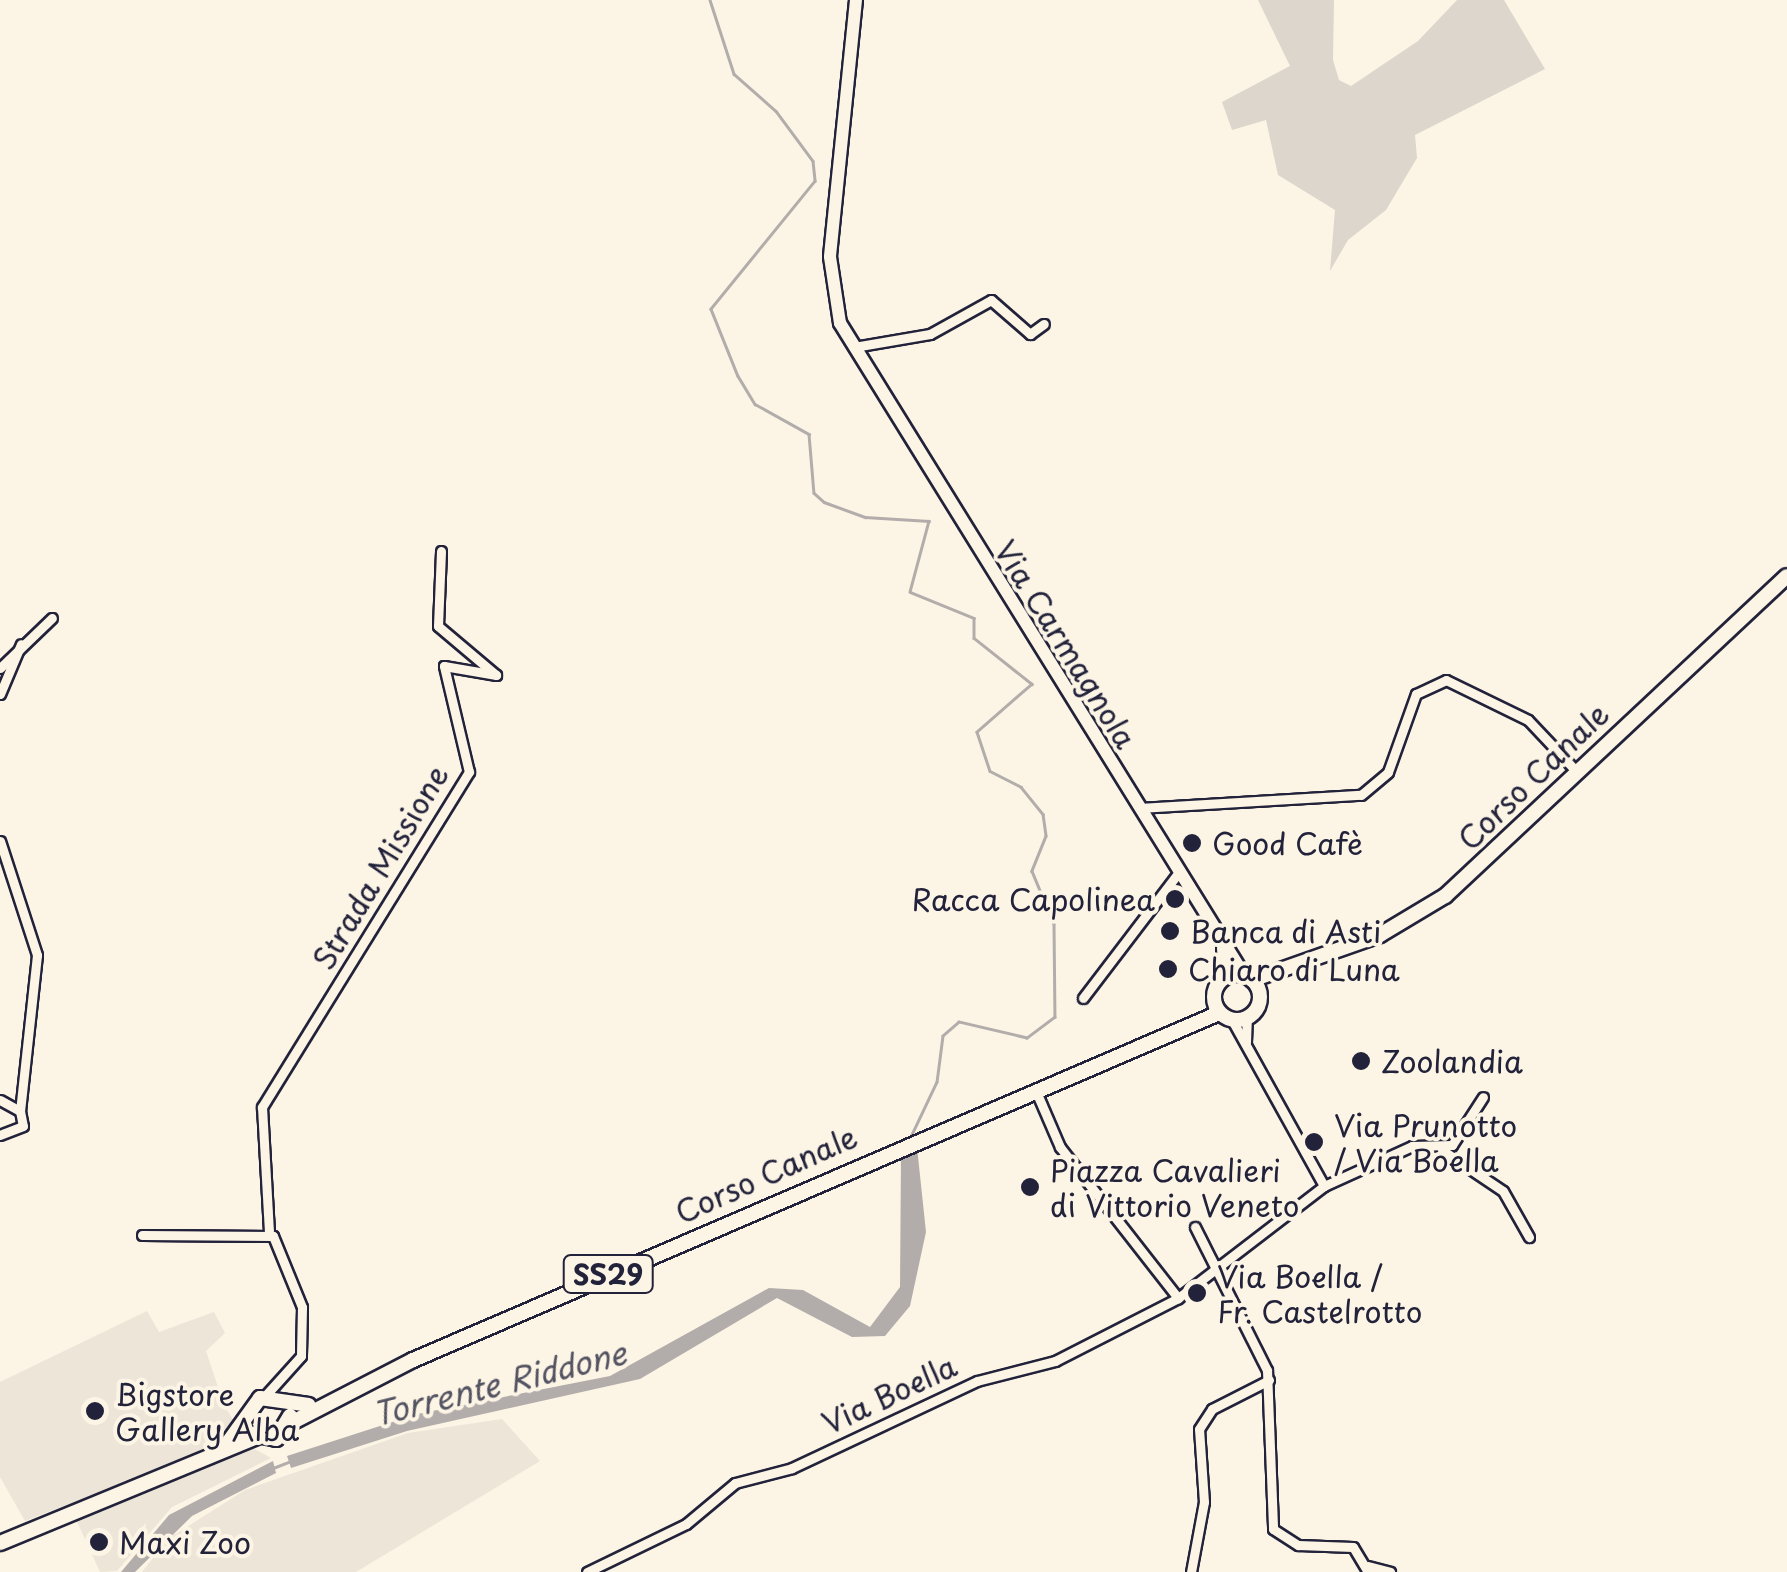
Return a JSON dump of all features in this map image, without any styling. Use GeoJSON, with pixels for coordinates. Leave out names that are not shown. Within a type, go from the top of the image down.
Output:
{"type":"FeatureCollection","features":[{"type":"Feature","properties":{"kind":"main road","name":"Via Carmagnola"},"geometry":{"type":"LineString","coordinates":[[856,0],[830,277],[854,347],[1221,941],[1248,978]]}},
{"type":"Feature","properties":{"kind":"main road","name":"Corso Canale"},"geometry":{"type":"LineString","coordinates":[[0,1542],[225,1444],[258,1437],[276,1439],[316,1404],[1184,1020],[1228,1012],[1260,999],[1290,974],[1445,896],[1787,576]]}},
{"type":"Feature","properties":{"kind":"main road","name":"Via Carmagnola"},"geometry":{"type":"LineString","coordinates":[[1221,941],[1225,976]]}},
{"type":"Feature","properties":{"kind":"main road","name":"Corso Canale"},"geometry":{"type":"LineString","coordinates":[[1225,976],[1290,974]]}},
{"type":"Feature","properties":{"kind":"main road"},"geometry":{"type":"LineString","coordinates":[[1225,976],[1228,1012]]}},
{"type":"Feature","properties":{"kind":"main road"},"geometry":{"type":"LineString","coordinates":[[1248,978],[1260,999]]}},
{"type":"Feature","properties":{"kind":"main road","name":"Corso Canale"},"geometry":{"type":"LineString","coordinates":[[225,1444],[265,1396],[284,1404],[316,1404]]}},
{"type":"Feature","properties":{"kind":"main road"},"geometry":{"type":"LineString","coordinates":[[284,1404],[289,1424]]}},
{"type":"Feature","properties":{"kind":"main road"},"geometry":{"type":"LineString","coordinates":[[246,1422],[258,1437]]}},
{"type":"Feature","properties":{"kind":"street"},"geometry":{"type":"LineString","coordinates":[[854,347],[930,334],[992,300],[1030,334],[1044,324]]}},
{"type":"Feature","properties":{"kind":"street","name":"Strada Missione"},"geometry":{"type":"LineString","coordinates":[[265,1396],[301,1358],[303,1314],[269,1232],[262,1106],[469,772],[444,666],[496,675],[438,626],[441,551]]}},
{"type":"Feature","properties":{"kind":"street"},"geometry":{"type":"LineString","coordinates":[[0,668],[52,618]]}},
{"type":"Feature","properties":{"kind":"street"},"geometry":{"type":"LineString","coordinates":[[0,694],[21,644]]}},
{"type":"Feature","properties":{"kind":"street"},"geometry":{"type":"LineString","coordinates":[[1139,808],[1361,794],[1388,772],[1416,694],[1446,680],[1528,720],[1576,772]]}},
{"type":"Feature","properties":{"kind":"street"},"geometry":{"type":"LineString","coordinates":[[0,841],[36,954],[19,1133],[0,1136]]}},
{"type":"Feature","properties":{"kind":"street"},"geometry":{"type":"LineString","coordinates":[[1083,998],[1179,872]]}},
{"type":"Feature","properties":{"kind":"street"},"geometry":{"type":"LineString","coordinates":[[1228,1012],[1324,1186]]}},
{"type":"Feature","properties":{"kind":"street"},"geometry":{"type":"LineString","coordinates":[[1034,1086],[1060,1147],[1178,1298]]}},
{"type":"Feature","properties":{"kind":"street"},"geometry":{"type":"LineString","coordinates":[[1483,1097],[1442,1150],[1503,1190],[1529,1237]]}},
{"type":"Feature","properties":{"kind":"street"},"geometry":{"type":"LineString","coordinates":[[0,1100],[20,1111]]}},
{"type":"Feature","properties":{"kind":"street","name":"Via Boella"},"geometry":{"type":"LineString","coordinates":[[586,1572],[686,1524],[735,1483],[792,1468],[977,1381],[1054,1361],[1178,1298],[1217,1270],[1222,1256],[1324,1186],[1412,1146],[1442,1150]]}},
{"type":"Feature","properties":{"kind":"street"},"geometry":{"type":"LineString","coordinates":[[1195,1227],[1269,1380],[1274,1529],[1298,1546],[1354,1546],[1368,1569],[1390,1572]]}},
{"type":"Feature","properties":{"kind":"street"},"geometry":{"type":"LineString","coordinates":[[142,1235],[269,1232]]}},
{"type":"Feature","properties":{"kind":"street","name":"Strada Missione"},"geometry":{"type":"LineString","coordinates":[[282,1377],[284,1404]]}},
{"type":"Feature","properties":{"kind":"street"},"geometry":{"type":"LineString","coordinates":[[1191,1572],[1204,1502],[1199,1429],[1212,1409],[1269,1380]]}},
{"type":"Feature","properties":{"kind":"shaded area"},"geometry":{"type":"Polygon","coordinates":[[[1258,0],[1334,0],[1333,60],[1339,80],[1351,86],[1418,41],[1457,0],[1504,0],[1545,69],[1415,135],[1417,158],[1386,210],[1348,240],[1330,271],[1335,210],[1278,175],[1266,120],[1232,130],[1222,102],[1290,66],[1258,0]]]}},
{"type":"Feature","properties":{"kind":"shaded area"},"geometry":{"type":"Polygon","coordinates":[[[917,1147],[926,1232],[910,1306],[885,1336],[852,1337],[777,1298],[640,1379],[407,1431],[291,1468],[287,1456],[417,1414],[610,1376],[769,1288],[803,1290],[870,1327],[900,1287],[901,1153],[917,1147]]]}},
{"type":"Feature","properties":{"kind":"shaded area"},"geometry":{"type":"Polygon","coordinates":[[[147,1311],[159,1332],[214,1312],[225,1333],[206,1351],[224,1405],[248,1445],[271,1458],[172,1507],[117,1571],[100,1572],[69,1504],[25,1521],[0,1477],[0,1382],[147,1311]]]}},
{"type":"Feature","properties":{"kind":"shaded area"},"geometry":{"type":"Polygon","coordinates":[[[502,1419],[540,1461],[356,1572],[142,1572],[168,1539],[245,1490],[408,1433],[502,1419]]]}},
{"type":"Feature","properties":{"kind":"shaded area"},"geometry":{"type":"Polygon","coordinates":[[[273,1461],[276,1473],[192,1516],[135,1572],[121,1572],[169,1515],[273,1461]]]}},
{"type":"Feature","properties":{"kind":"waterway","name":"Torrente Riddone"},"geometry":{"type":"LineString","coordinates":[[710,0],[734,74],[776,111],[813,161],[815,181],[711,309],[738,376],[755,404],[809,434],[814,493],[824,502],[865,517],[929,521],[910,592],[974,618],[974,638],[1032,684],[977,732],[990,771],[1021,787],[1043,814],[1046,836],[1032,871],[1054,924],[1055,1017],[1027,1038],[959,1022],[943,1036],[937,1082],[908,1143]]}},
{"type":"Feature","properties":{"kind":"waterway","name":"Torrente Riddone"},"geometry":{"type":"LineString","coordinates":[[273,1468],[289,1462]]}},
{"type":"Feature","properties":{"kind":"place","name":"Good Cafè"},"geometry":{"type":"Point","coordinates":[1192,843]}},
{"type":"Feature","properties":{"kind":"place","name":"Racca Capolinea"},"geometry":{"type":"Point","coordinates":[1175,899]}},
{"type":"Feature","properties":{"kind":"place","name":"Banca di Asti"},"geometry":{"type":"Point","coordinates":[1170,931]}},
{"type":"Feature","properties":{"kind":"place","name":"Chiaro di Luna"},"geometry":{"type":"Point","coordinates":[1168,969]}},
{"type":"Feature","properties":{"kind":"place","name":"Zoolandia"},"geometry":{"type":"Point","coordinates":[1361,1061]}},
{"type":"Feature","properties":{"kind":"place","name":"Via Prunotto / Via Boella"},"geometry":{"type":"Point","coordinates":[1314,1142]}},
{"type":"Feature","properties":{"kind":"place","name":"Piazza Cavalieri di Vittorio Veneto"},"geometry":{"type":"Point","coordinates":[1030,1187]}},
{"type":"Feature","properties":{"kind":"place","name":"Via Boella / Fr. Castelrotto"},"geometry":{"type":"Point","coordinates":[1197,1293]}},
{"type":"Feature","properties":{"kind":"place","name":"Bigstore Gallery Alba"},"geometry":{"type":"Point","coordinates":[95,1411]}},
{"type":"Feature","properties":{"kind":"place","name":"Maxi Zoo"},"geometry":{"type":"Point","coordinates":[99,1542]}}]}
